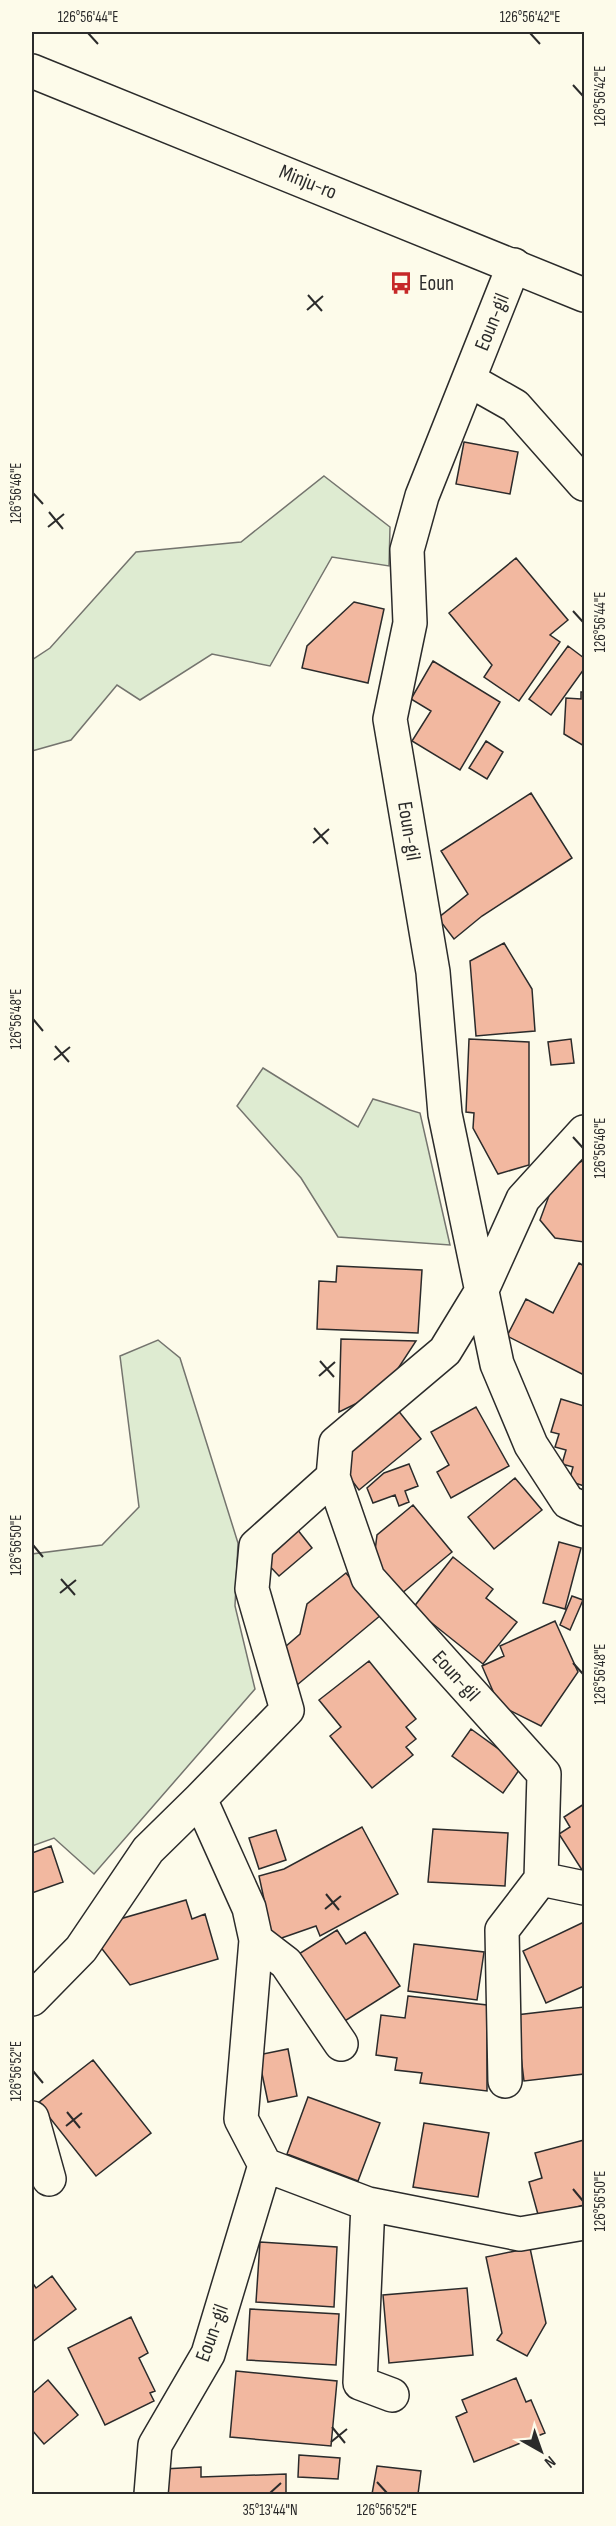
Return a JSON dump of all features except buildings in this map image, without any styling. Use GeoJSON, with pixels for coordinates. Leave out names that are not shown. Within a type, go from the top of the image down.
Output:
{"type":"FeatureCollection","features":[{"type":"Feature","properties":{"kind":"street","name":"Minju-ro"},"geometry":{"type":"LineString","coordinates":[[32,71],[585,295]]}},
{"type":"Feature","properties":{"kind":"street","name":"Eoun-gil"},"geometry":{"type":"LineString","coordinates":[[514,265],[422,496],[407,550],[410,623],[390,719],[433,972],[445,1113],[497,1365],[531,1445],[568,1502],[585,1509]]}},
{"type":"Feature","properties":{"kind":"street"},"geometry":{"type":"LineString","coordinates":[[469,380],[515,406],[585,484]]}},
{"type":"Feature","properties":{"kind":"street"},"geometry":{"type":"LineString","coordinates":[[481,1292],[523,1199],[585,1132]]}},
{"type":"Feature","properties":{"kind":"street","name":"Eoun-gil"},"geometry":{"type":"LineString","coordinates":[[481,1292],[445,1352],[336,1443],[333,1478],[368,1578],[544,1774],[541,1879]]}},
{"type":"Feature","properties":{"kind":"street"},"geometry":{"type":"LineString","coordinates":[[32,1999],[81,1949],[148,1850],[287,1710],[252,1590],[256,1546],[333,1478]]}},
{"type":"Feature","properties":{"kind":"street"},"geometry":{"type":"LineString","coordinates":[[200,1799],[249,1908],[256,1940],[241,2119],[265,2165],[368,2204],[520,2234],[585,2223]]}},
{"type":"Feature","properties":{"kind":"street"},"geometry":{"type":"LineString","coordinates":[[505,2081],[502,1930],[541,1879],[585,1888]]}},
{"type":"Feature","properties":{"kind":"street"},"geometry":{"type":"LineString","coordinates":[[256,1940],[286,1963],[341,2044]]}},
{"type":"Feature","properties":{"kind":"street"},"geometry":{"type":"LineString","coordinates":[[32,2118],[49,2179]]}},
{"type":"Feature","properties":{"kind":"street","name":"Eoun-gil"},"geometry":{"type":"LineString","coordinates":[[151,2494],[155,2445],[208,2354],[265,2165]]}},
{"type":"Feature","properties":{"kind":"street"},"geometry":{"type":"LineString","coordinates":[[368,2204],[360,2383],[392,2395]]}},
{"type":"Feature","properties":{"kind":"green space"},"geometry":{"type":"Polygon","coordinates":[[[324,476],[390,527],[389,566],[332,557],[270,666],[212,654],[140,700],[117,685],[71,740],[32,751],[32,660],[50,648],[136,552],[241,542],[324,476]]]}},
{"type":"Feature","properties":{"kind":"green space"},"geometry":{"type":"Polygon","coordinates":[[[263,1068],[358,1127],[373,1099],[420,1113],[450,1245],[338,1237],[301,1178],[237,1106],[263,1068]]]}},
{"type":"Feature","properties":{"kind":"green space"},"geometry":{"type":"Polygon","coordinates":[[[158,1340],[180,1358],[238,1543],[235,1606],[255,1689],[94,1874],[54,1838],[32,1846],[32,1554],[102,1545],[139,1507],[120,1356],[158,1340]]]}},
{"type":"Feature","properties":{"kind":"place","name":"Eoun"},"geometry":{"type":"Point","coordinates":[401,283]}}]}
